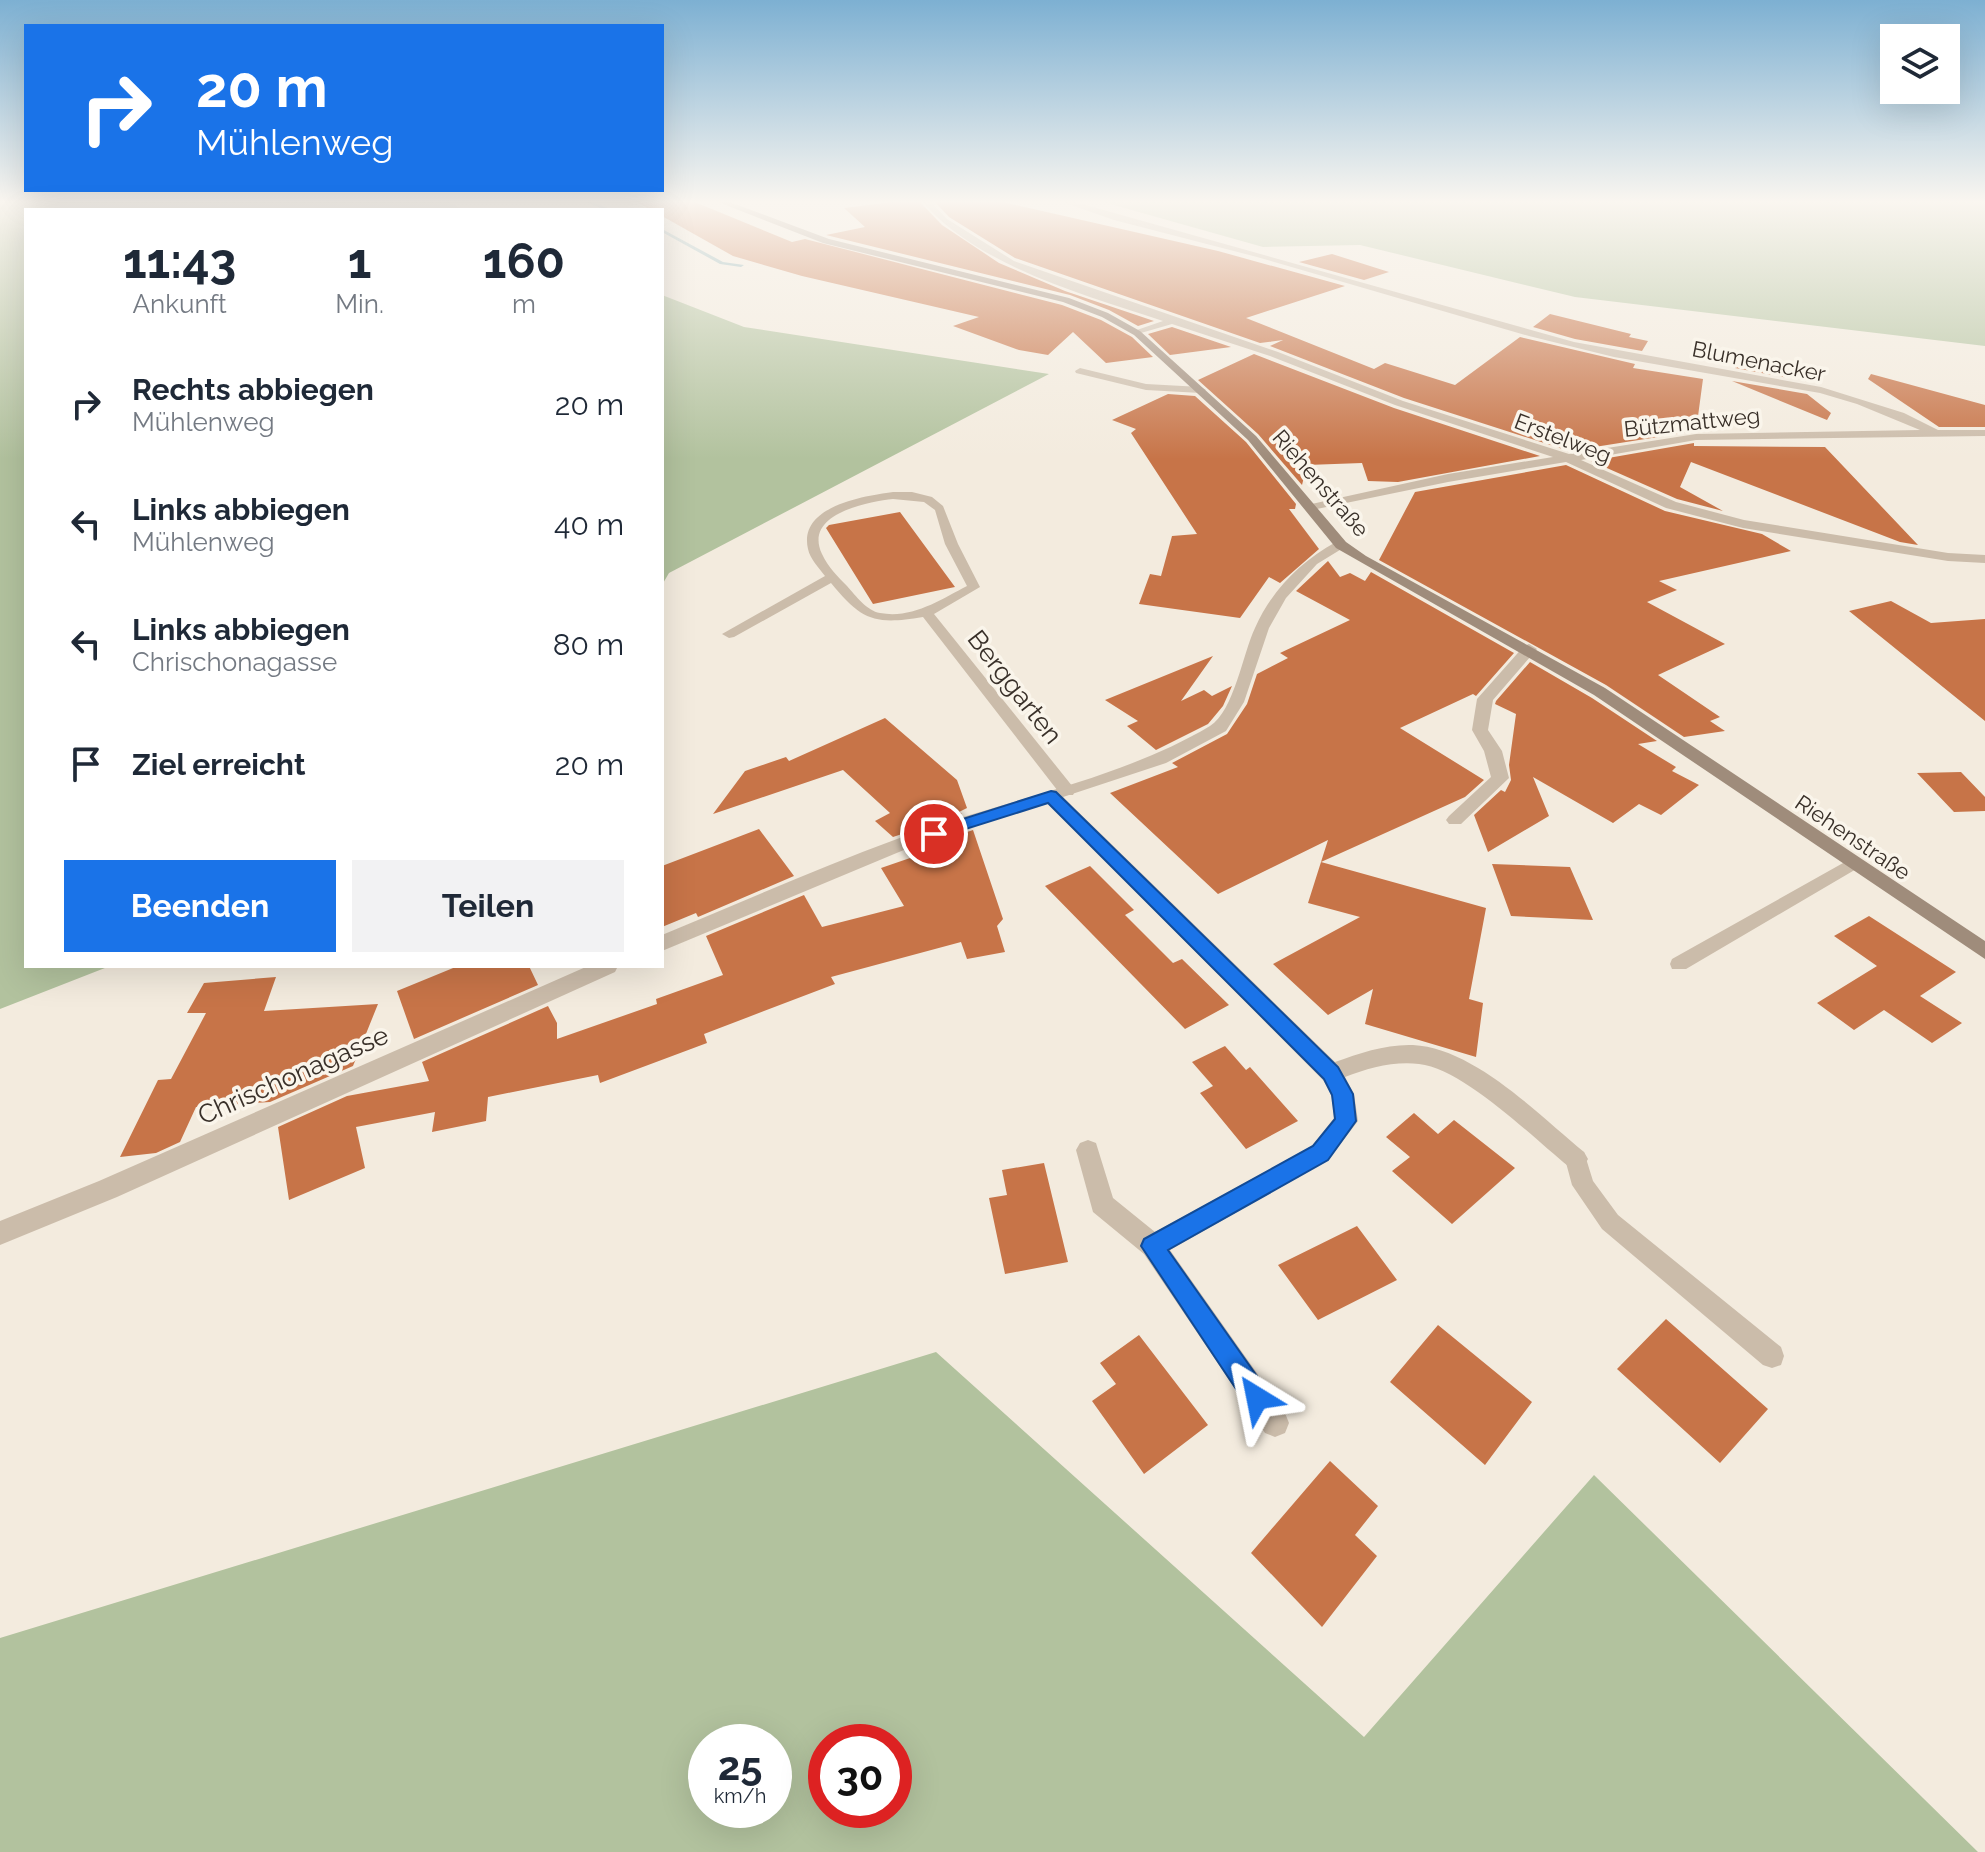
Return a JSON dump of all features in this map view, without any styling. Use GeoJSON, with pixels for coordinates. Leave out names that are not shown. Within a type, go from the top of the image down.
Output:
{"type":"FeatureCollection","features":[{"type":"Feature","properties":{"kind":"street","name":"Riehenstraße"},"geometry":{"type":"LineString","coordinates":[[1011,286],[1066,300],[1105,315],[1137,333],[1252,438],[1341,545],[1361,559],[1529,649],[1631,711],[1852,864],[1985,951]]}},
{"type":"Feature","properties":{"kind":"street","name":"Erstelweg"},"geometry":{"type":"LineString","coordinates":[[1076,286],[1274,354],[1399,403],[1565,457],[1671,505],[1709,516],[1948,557],[1985,559]]}},
{"type":"Feature","properties":{"kind":"street","name":"Blumenacker"},"geometry":{"type":"LineString","coordinates":[[1368,286],[1546,339],[1640,359],[1752,377],[1859,402],[1905,417],[1936,433]]}},
{"type":"Feature","properties":{"kind":"street"},"geometry":{"type":"LineString","coordinates":[[1137,333],[1171,321]]}},
{"type":"Feature","properties":{"kind":"street"},"geometry":{"type":"LineString","coordinates":[[1080,371],[1146,387],[1201,390]]}},
{"type":"Feature","properties":{"kind":"street","name":"Bützmattweg"},"geometry":{"type":"LineString","coordinates":[[1312,508],[1448,478],[1696,437],[1737,434],[1985,433]]}},
{"type":"Feature","properties":{"kind":"street"},"geometry":{"type":"LineString","coordinates":[[664,942],[904,843],[1160,759],[1220,727],[1236,702],[1262,628],[1280,596],[1312,561],[1341,545]]}},
{"type":"Feature","properties":{"kind":"street"},"geometry":{"type":"LineString","coordinates":[[1455,820],[1500,778],[1493,751],[1480,730],[1485,699],[1529,649]]}},
{"type":"Feature","properties":{"kind":"street"},"geometry":{"type":"LineString","coordinates":[[1059,794],[1331,1073],[1343,1094],[1346,1121],[1320,1153],[1153,1246]]}},
{"type":"Feature","properties":{"kind":"street","name":"Chrischonagasse"},"geometry":{"type":"LineString","coordinates":[[0,1233],[108,1189],[604,968]]}},
{"type":"Feature","properties":{"kind":"street"},"geometry":{"type":"LineString","coordinates":[[1331,1073],[1373,1057],[1423,1055],[1467,1073],[1576,1159]]}},
{"type":"Feature","properties":{"kind":"street"},"geometry":{"type":"LineString","coordinates":[[1088,1150],[1102,1204],[1153,1246],[1275,1423]]}},
{"type":"Feature","properties":{"kind":"lane","name":"Berggarten"},"geometry":{"type":"LineString","coordinates":[[893,494],[926,499],[940,509],[949,539],[974,587],[926,613],[871,615],[847,595],[834,576],[814,551],[814,531],[823,518],[849,506],[893,494]]}},
{"type":"Feature","properties":{"kind":"lane"},"geometry":{"type":"LineString","coordinates":[[729,634],[834,576]]}},
{"type":"Feature","properties":{"kind":"lane","name":"Berggarten"},"geometry":{"type":"LineString","coordinates":[[926,613],[1059,794]]}},
{"type":"Feature","properties":{"kind":"lane"},"geometry":{"type":"LineString","coordinates":[[1679,964],[1852,864]]}},
{"type":"Feature","properties":{"kind":"lane"},"geometry":{"type":"LineString","coordinates":[[1576,1159],[1583,1185],[1610,1222],[1772,1356]]}},
{"type":"Feature","properties":{"kind":"green space"},"geometry":{"type":"Polygon","coordinates":[[[0,286],[24,286],[24,968],[105,968],[0,1009],[0,286]]]}},
{"type":"Feature","properties":{"kind":"green space"},"geometry":{"type":"Polygon","coordinates":[[[1531,286],[1985,286],[1985,346],[1575,297],[1531,286]]]}},
{"type":"Feature","properties":{"kind":"green space"},"geometry":{"type":"Polygon","coordinates":[[[664,296],[744,327],[1049,374],[669,573],[664,582],[664,296]]]}},
{"type":"Feature","properties":{"kind":"green space"},"geometry":{"type":"Polygon","coordinates":[[[936,1352],[1364,1737],[1594,1475],[1978,1852],[0,1852],[0,1638],[936,1352]]]}},
{"type":"Feature","properties":{"kind":"building"},"geometry":{"type":"Polygon","coordinates":[[[847,286],[990,286],[1062,305],[1101,320],[1132,337],[1153,357],[1106,363],[1073,332],[1048,355],[1019,350],[953,326],[979,317],[847,286]]]}},
{"type":"Feature","properties":{"kind":"building"},"geometry":{"type":"Polygon","coordinates":[[[1035,286],[1054,286],[1154,321],[1138,326],[1109,310],[1070,295],[1035,286]]]}},
{"type":"Feature","properties":{"kind":"building"},"geometry":{"type":"Polygon","coordinates":[[[1097,286],[1344,286],[1246,318],[1374,369],[1385,363],[1455,385],[1520,337],[1635,364],[1633,368],[1703,379],[1696,431],[1569,451],[1404,398],[1270,346],[1283,340],[1260,343],[1097,286]]]}},
{"type":"Feature","properties":{"kind":"building"},"geometry":{"type":"Polygon","coordinates":[[[1550,314],[1648,341],[1642,351],[1575,339],[1533,327],[1550,314]]]}},
{"type":"Feature","properties":{"kind":"building"},"geometry":{"type":"Polygon","coordinates":[[[1172,327],[1231,347],[1170,355],[1148,334],[1172,327]]]}},
{"type":"Feature","properties":{"kind":"building"},"geometry":{"type":"Polygon","coordinates":[[[1254,354],[1394,408],[1540,456],[1398,482],[1368,481],[1362,463],[1307,465],[1302,485],[1258,434],[1198,380],[1254,354]]]}},
{"type":"Feature","properties":{"kind":"building"},"geometry":{"type":"Polygon","coordinates":[[[1739,354],[1765,359],[1788,378],[1735,368],[1739,354]]]}},
{"type":"Feature","properties":{"kind":"building"},"geometry":{"type":"Polygon","coordinates":[[[1871,374],[1985,405],[1985,427],[1939,427],[1868,379],[1871,374]]]}},
{"type":"Feature","properties":{"kind":"building"},"geometry":{"type":"Polygon","coordinates":[[[1732,381],[1807,394],[1831,413],[1827,420],[1732,381]]]}},
{"type":"Feature","properties":{"kind":"building"},"geometry":{"type":"Polygon","coordinates":[[[1168,394],[1195,396],[1246,442],[1296,504],[1295,509],[1289,509],[1319,549],[1280,583],[1269,577],[1240,618],[1139,604],[1150,574],[1161,576],[1172,536],[1197,534],[1131,433],[1136,429],[1112,420],[1168,394]]]}},
{"type":"Feature","properties":{"kind":"building"},"geometry":{"type":"Polygon","coordinates":[[[1694,443],[1694,446],[1825,447],[1918,545],[1900,542],[1691,462],[1680,487],[1723,511],[1677,499],[1591,461],[1694,443]]]}},
{"type":"Feature","properties":{"kind":"building"},"geometry":{"type":"Polygon","coordinates":[[[1566,465],[1665,511],[1762,534],[1791,551],[1659,581],[1677,590],[1647,602],[1725,644],[1658,675],[1720,717],[1710,721],[1725,731],[1684,737],[1606,685],[1379,560],[1415,492],[1566,465]]]}},
{"type":"Feature","properties":{"kind":"building"},"geometry":{"type":"Polygon","coordinates":[[[900,512],[955,587],[873,604],[826,528],[900,512]]]}},
{"type":"Feature","properties":{"kind":"building"},"geometry":{"type":"Polygon","coordinates":[[[1328,561],[1340,577],[1350,573],[1365,581],[1371,572],[1514,653],[1476,696],[1473,694],[1400,728],[1484,780],[1465,797],[1321,862],[1328,840],[1218,894],[1110,793],[1178,767],[1172,763],[1227,734],[1247,704],[1257,674],[1288,658],[1280,653],[1350,620],[1296,591],[1328,561]]]}},
{"type":"Feature","properties":{"kind":"building"},"geometry":{"type":"Polygon","coordinates":[[[1891,601],[1931,623],[1985,619],[1985,721],[1849,611],[1891,601]]]}},
{"type":"Feature","properties":{"kind":"building"},"geometry":{"type":"Polygon","coordinates":[[[1213,656],[1181,701],[1204,690],[1212,696],[1232,686],[1223,706],[1208,724],[1156,750],[1127,726],[1138,721],[1105,700],[1213,656]]]}},
{"type":"Feature","properties":{"kind":"building"},"geometry":{"type":"Polygon","coordinates":[[[1530,662],[1657,741],[1638,744],[1676,767],[1672,771],[1699,785],[1661,815],[1639,804],[1613,823],[1533,777],[1549,816],[1488,852],[1474,815],[1501,790],[1505,792],[1511,780],[1509,765],[1516,714],[1495,704],[1530,662]]]}},
{"type":"Feature","properties":{"kind":"building"},"geometry":{"type":"Polygon","coordinates":[[[885,718],[957,780],[967,808],[959,812],[962,814],[893,837],[875,821],[890,813],[843,770],[713,814],[745,771],[786,757],[789,761],[885,718]]]}},
{"type":"Feature","properties":{"kind":"building"},"geometry":{"type":"Polygon","coordinates":[[[1961,772],[1985,797],[1985,811],[1954,812],[1917,773],[1961,772]]]}},
{"type":"Feature","properties":{"kind":"building"},"geometry":{"type":"Polygon","coordinates":[[[759,829],[794,876],[698,917],[696,913],[664,926],[664,865],[759,829]]]}},
{"type":"Feature","properties":{"kind":"building"},"geometry":{"type":"Polygon","coordinates":[[[973,830],[1003,919],[997,926],[1005,952],[967,959],[961,942],[831,977],[835,984],[704,1034],[707,1043],[600,1083],[598,1075],[488,1097],[486,1121],[432,1132],[435,1112],[356,1127],[365,1168],[289,1200],[278,1127],[347,1096],[429,1081],[422,1062],[548,1006],[557,1023],[557,1039],[657,1004],[656,999],[723,975],[706,936],[804,895],[822,927],[904,906],[881,868],[913,857],[908,852],[973,830]]]}},
{"type":"Feature","properties":{"kind":"building"},"geometry":{"type":"Polygon","coordinates":[[[1321,862],[1486,908],[1469,999],[1483,1003],[1476,1057],[1365,1024],[1373,989],[1328,1015],[1273,964],[1360,917],[1308,903],[1321,862]]]}},
{"type":"Feature","properties":{"kind":"building"},"geometry":{"type":"Polygon","coordinates":[[[1492,864],[1570,867],[1593,920],[1511,916],[1492,864]]]}},
{"type":"Feature","properties":{"kind":"building"},"geometry":{"type":"Polygon","coordinates":[[[1090,866],[1134,910],[1125,915],[1173,963],[1182,959],[1229,1005],[1185,1029],[1045,886],[1090,866]]]}},
{"type":"Feature","properties":{"kind":"building"},"geometry":{"type":"Polygon","coordinates":[[[1869,916],[1956,972],[1920,996],[1962,1023],[1932,1043],[1884,1010],[1854,1030],[1817,1003],[1877,966],[1834,936],[1869,916]]]}},
{"type":"Feature","properties":{"kind":"building"},"geometry":{"type":"Polygon","coordinates":[[[453,968],[530,968],[538,985],[414,1039],[397,991],[453,968]]]}},
{"type":"Feature","properties":{"kind":"building"},"geometry":{"type":"Polygon","coordinates":[[[276,977],[264,1011],[378,1004],[353,1066],[270,1102],[196,1107],[180,1142],[156,1153],[120,1157],[158,1080],[171,1079],[206,1013],[187,1013],[204,983],[276,977]]]}},
{"type":"Feature","properties":{"kind":"building"},"geometry":{"type":"Polygon","coordinates":[[[1225,1046],[1246,1070],[1250,1067],[1298,1121],[1246,1149],[1200,1093],[1213,1086],[1192,1062],[1225,1046]]]}},
{"type":"Feature","properties":{"kind":"building"},"geometry":{"type":"Polygon","coordinates":[[[1414,1113],[1438,1134],[1454,1120],[1515,1168],[1452,1224],[1392,1171],[1410,1157],[1386,1137],[1414,1113]]]}},
{"type":"Feature","properties":{"kind":"building"},"geometry":{"type":"Polygon","coordinates":[[[1044,1163],[1068,1262],[1005,1274],[989,1198],[1007,1195],[1002,1170],[1044,1163]]]}},
{"type":"Feature","properties":{"kind":"building"},"geometry":{"type":"Polygon","coordinates":[[[1357,1226],[1397,1280],[1318,1320],[1278,1265],[1357,1226]]]}},
{"type":"Feature","properties":{"kind":"building"},"geometry":{"type":"Polygon","coordinates":[[[1666,1319],[1768,1409],[1720,1463],[1617,1369],[1666,1319]]]}},
{"type":"Feature","properties":{"kind":"building"},"geometry":{"type":"Polygon","coordinates":[[[1438,1325],[1532,1402],[1485,1465],[1390,1382],[1438,1325]]]}},
{"type":"Feature","properties":{"kind":"building"},"geometry":{"type":"Polygon","coordinates":[[[1139,1335],[1208,1425],[1144,1474],[1092,1401],[1116,1384],[1100,1363],[1139,1335]]]}},
{"type":"Feature","properties":{"kind":"building"},"geometry":{"type":"Polygon","coordinates":[[[1330,1461],[1378,1506],[1355,1535],[1377,1556],[1322,1627],[1251,1553],[1330,1461]]]}},
{"type":"Feature","properties":{"kind":"route"},"geometry":{"type":"LineString","coordinates":[[934,834],[1051,796],[1331,1073],[1343,1094],[1346,1121],[1320,1153],[1153,1246],[1257,1398]]}}]}
